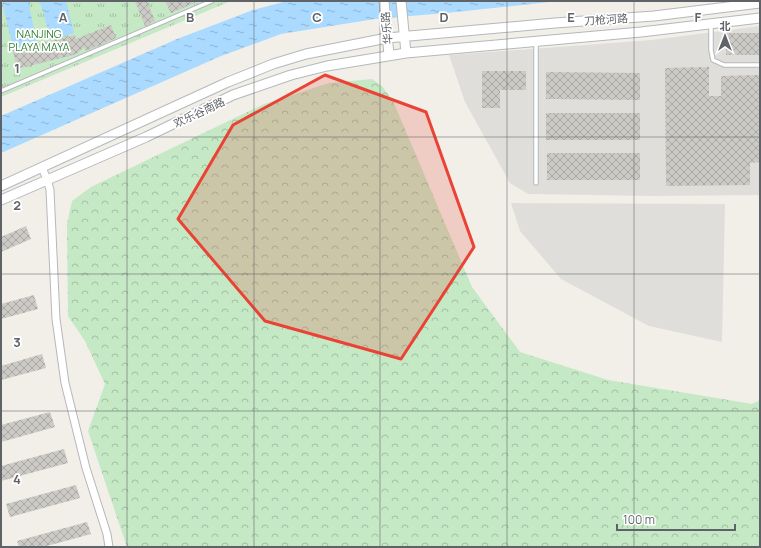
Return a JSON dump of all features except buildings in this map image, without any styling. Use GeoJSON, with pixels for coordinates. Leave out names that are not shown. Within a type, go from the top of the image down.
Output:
{"type":"FeatureCollection","features":[{"type":"Feature","properties":{"kind":"street","name":"华乐路"},"geometry":{"type":"LineString","coordinates":[[384,1],[389,55]]}},
{"type":"Feature","properties":{"kind":"street","name":"华乐路"},"geometry":{"type":"LineString","coordinates":[[401,1],[406,53]]}},
{"type":"Feature","properties":{"kind":"street","name":"刀枪河路"},"geometry":{"type":"LineString","coordinates":[[405,36],[654,16],[760,3]]}},
{"type":"Feature","properties":{"kind":"street","name":"刀枪河路"},"geometry":{"type":"LineString","coordinates":[[406,53],[536,42],[760,18]]}},
{"type":"Feature","properties":{"kind":"street"},"geometry":{"type":"LineString","coordinates":[[473,30],[467,39],[475,47]]}},
{"type":"Feature","properties":{"kind":"street","name":"欢乐谷南路"},"geometry":{"type":"LineString","coordinates":[[1,186],[228,82],[273,64],[313,53],[387,38],[405,36]]}},
{"type":"Feature","properties":{"kind":"street","name":"欢乐谷南路"},"geometry":{"type":"LineString","coordinates":[[1,200],[146,137],[233,95],[291,75],[327,66],[406,53]]}},
{"type":"Feature","properties":{"kind":"street"},"geometry":{"type":"LineString","coordinates":[[42,168],[47,179],[51,204],[56,319],[65,383],[86,468],[110,547]]}},
{"type":"Feature","properties":{"kind":"lane"},"geometry":{"type":"LineString","coordinates":[[1,91],[212,1]]}},
{"type":"Feature","properties":{"kind":"lane"},"geometry":{"type":"LineString","coordinates":[[712,24],[711,50],[713,60],[724,65],[760,65]]}},
{"type":"Feature","properties":{"kind":"lane"},"geometry":{"type":"LineString","coordinates":[[536,42],[536,184]]}},
{"type":"Feature","properties":{"kind":"highlighted area"},"geometry":{"type":"Polygon","coordinates":[[[325,75],[426,112],[474,247],[401,359],[265,321],[178,219],[233,125],[325,75]]]}},
{"type":"Feature","properties":{"kind":"shaded area"},"geometry":{"type":"Polygon","coordinates":[[[760,26],[760,195],[653,196],[528,194],[510,183],[465,102],[449,55],[652,40],[760,26]]]}},
{"type":"Feature","properties":{"kind":"shaded area"},"geometry":{"type":"Polygon","coordinates":[[[511,203],[725,204],[722,342],[649,326],[561,279],[520,231],[511,203]]]}},
{"type":"Feature","properties":{"kind":"green space","name":"NANJING PLAYA MAYA"},"geometry":{"type":"Polygon","coordinates":[[[1,1],[231,1],[1,97],[1,1]]]}},
{"type":"Feature","properties":{"kind":"green space"},"geometry":{"type":"Polygon","coordinates":[[[372,79],[382,86],[393,101],[472,287],[520,352],[608,380],[752,404],[760,400],[760,547],[127,547],[88,431],[105,384],[85,341],[68,316],[67,224],[72,201],[91,187],[264,104],[329,83],[372,79]]]}},
{"type":"Feature","properties":{"kind":"water"},"geometry":{"type":"Polygon","coordinates":[[[2,1],[37,1],[31,2],[29,6],[37,43],[13,48],[2,1]]]}},
{"type":"Feature","properties":{"kind":"water"},"geometry":{"type":"Polygon","coordinates":[[[37,1],[66,1],[74,33],[51,40],[41,5],[37,1]]]}},
{"type":"Feature","properties":{"kind":"water"},"geometry":{"type":"Polygon","coordinates":[[[287,1],[559,1],[375,19],[281,34],[221,56],[1,153],[1,116],[177,39],[253,10],[287,1]]]}}]}
